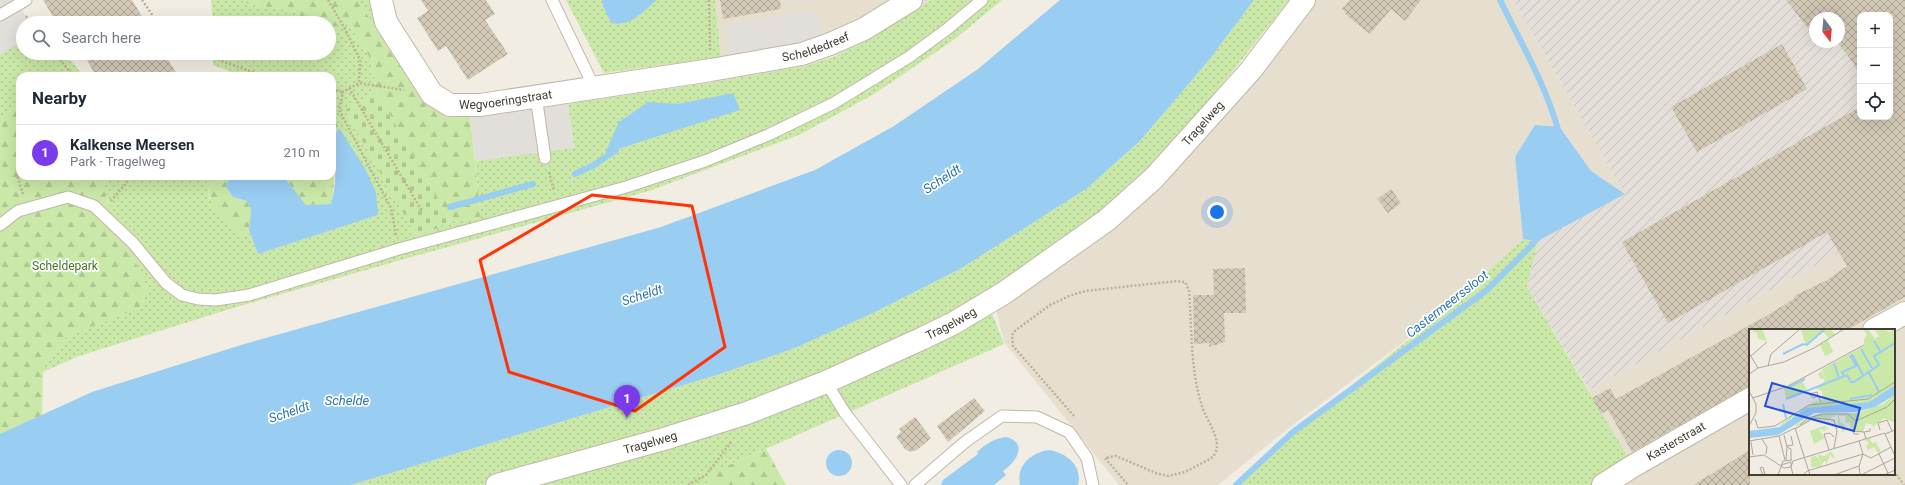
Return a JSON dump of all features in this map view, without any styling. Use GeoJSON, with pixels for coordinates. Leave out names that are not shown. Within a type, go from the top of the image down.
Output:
{"type":"FeatureCollection","features":[{"type":"Feature","properties":{"kind":"street","name":"Wegvoeringstraat"},"geometry":{"type":"LineString","coordinates":[[382,0],[386,22],[432,94],[450,105],[480,105],[594,87]]}},
{"type":"Feature","properties":{"kind":"street","name":"Scheldedreef"},"geometry":{"type":"LineString","coordinates":[[594,87],[711,70],[802,54],[864,29],[911,0]]}},
{"type":"Feature","properties":{"kind":"street","name":"Tragelweg"},"geometry":{"type":"LineString","coordinates":[[497,485],[664,439],[747,413],[826,382],[954,323],[1011,289],[1107,220],[1154,178],[1241,81],[1304,0]]}},
{"type":"Feature","properties":{"kind":"street"},"geometry":{"type":"LineString","coordinates":[[1876,329],[1905,313]]}},
{"type":"Feature","properties":{"kind":"street","name":"Kasterstraat"},"geometry":{"type":"LineString","coordinates":[[1603,485],[1632,466],[1749,401]]}},
{"type":"Feature","properties":{"kind":"lane"},"geometry":{"type":"LineString","coordinates":[[0,15],[26,0]]}},
{"type":"Feature","properties":{"kind":"lane"},"geometry":{"type":"LineString","coordinates":[[552,0],[594,87]]}},
{"type":"Feature","properties":{"kind":"lane"},"geometry":{"type":"LineString","coordinates":[[0,225],[18,211],[68,197],[94,206],[101,212],[133,243],[166,283],[182,295],[198,299],[216,300],[249,295],[399,249],[626,187],[705,161],[774,132],[834,102],[909,57],[946,30],[982,0]]}},
{"type":"Feature","properties":{"kind":"lane"},"geometry":{"type":"LineString","coordinates":[[536,96],[545,158]]}},
{"type":"Feature","properties":{"kind":"lane"},"geometry":{"type":"LineString","coordinates":[[826,382],[845,413],[901,485]]}},
{"type":"Feature","properties":{"kind":"lane"},"geometry":{"type":"LineString","coordinates":[[915,485],[965,442],[1002,416],[1037,417],[1069,432],[1087,458],[1093,485]]}},
{"type":"Feature","properties":{"kind":"path"},"geometry":{"type":"LineString","coordinates":[[142,0],[153,16]]}},
{"type":"Feature","properties":{"kind":"path"},"geometry":{"type":"LineString","coordinates":[[328,0],[345,29],[360,60],[358,83]]}},
{"type":"Feature","properties":{"kind":"path"},"geometry":{"type":"LineString","coordinates":[[709,0],[711,70]]}},
{"type":"Feature","properties":{"kind":"path"},"geometry":{"type":"LineString","coordinates":[[60,60],[70,72]]}},
{"type":"Feature","properties":{"kind":"path"},"geometry":{"type":"LineString","coordinates":[[219,60],[253,72]]}},
{"type":"Feature","properties":{"kind":"path"},"geometry":{"type":"LineString","coordinates":[[399,249],[391,208],[339,110],[343,92],[358,83],[432,94]]}},
{"type":"Feature","properties":{"kind":"path"},"geometry":{"type":"LineString","coordinates":[[349,88],[422,211]]}},
{"type":"Feature","properties":{"kind":"path"},"geometry":{"type":"LineString","coordinates":[[336,91],[343,92]]}},
{"type":"Feature","properties":{"kind":"path"},"geometry":{"type":"LineString","coordinates":[[545,158],[559,206]]}},
{"type":"Feature","properties":{"kind":"path"},"geometry":{"type":"LineString","coordinates":[[19,180],[28,208]]}},
{"type":"Feature","properties":{"kind":"path"},"geometry":{"type":"LineString","coordinates":[[101,212],[127,180]]}},
{"type":"Feature","properties":{"kind":"path"},"geometry":{"type":"LineString","coordinates":[[1076,420],[1013,346],[1012,338],[1016,330],[1050,305],[1064,297],[1075,294],[1134,286],[1181,281],[1185,282],[1189,290],[1195,385],[1202,409],[1216,438],[1217,449],[1213,457],[1185,472],[1174,475],[1163,475],[1116,456],[1105,458]]}},
{"type":"Feature","properties":{"kind":"path"},"geometry":{"type":"LineString","coordinates":[[688,485],[706,475],[742,427],[747,413]]}},
{"type":"Feature","properties":{"kind":"path"},"geometry":{"type":"LineString","coordinates":[[1102,452],[1105,458],[1128,485]]}},
{"type":"Feature","properties":{"kind":"path"},"geometry":{"type":"LineString","coordinates":[[1895,472],[1904,485]]}},
{"type":"Feature","properties":{"kind":"highlighted area"},"geometry":{"type":"Polygon","coordinates":[[[592,195],[692,206],[725,347],[635,411],[509,372],[480,260],[592,195]]]}},
{"type":"Feature","properties":{"kind":"shaded area"},"geometry":{"type":"Polygon","coordinates":[[[0,0],[16,0],[26,16],[16,16],[16,45],[0,55],[0,0]]]}},
{"type":"Feature","properties":{"kind":"shaded area"},"geometry":{"type":"Polygon","coordinates":[[[715,0],[931,0],[895,24],[882,7],[812,39],[721,57],[715,0]]]}},
{"type":"Feature","properties":{"kind":"shaded area"},"geometry":{"type":"Polygon","coordinates":[[[1314,0],[1513,0],[1625,194],[1591,171],[1561,127],[1515,157],[1523,239],[1441,314],[1290,427],[1218,485],[1119,485],[1004,342],[996,310],[1046,269],[1314,0]]]}},
{"type":"Feature","properties":{"kind":"shaded area"},"geometry":{"type":"Polygon","coordinates":[[[1513,0],[1905,0],[1905,216],[1589,390],[1527,287],[1538,241],[1625,194],[1513,0]]]}},
{"type":"Feature","properties":{"kind":"shaded area"},"geometry":{"type":"Polygon","coordinates":[[[815,10],[825,41],[732,59],[728,24],[815,10]]]}},
{"type":"Feature","properties":{"kind":"shaded area"},"geometry":{"type":"Polygon","coordinates":[[[568,104],[574,148],[475,161],[470,117],[568,104]]]}},
{"type":"Feature","properties":{"kind":"shaded area"},"geometry":{"type":"Polygon","coordinates":[[[1905,216],[1905,485],[1603,485],[1589,390],[1905,216]]]}},
{"type":"Feature","properties":{"kind":"green space"},"geometry":{"type":"Polygon","coordinates":[[[211,0],[242,0],[248,4],[293,11],[301,16],[212,16],[211,0]]]}},
{"type":"Feature","properties":{"kind":"green space"},"geometry":{"type":"Polygon","coordinates":[[[242,0],[358,0],[396,61],[408,75],[423,102],[447,117],[470,117],[481,218],[450,221],[377,92],[372,61],[348,23],[336,26],[336,16],[301,16],[293,11],[248,4],[242,0]]]}},
{"type":"Feature","properties":{"kind":"green space"},"geometry":{"type":"Polygon","coordinates":[[[358,0],[373,0],[408,75],[396,61],[358,0]]]}},
{"type":"Feature","properties":{"kind":"green space"},"geometry":{"type":"Polygon","coordinates":[[[566,0],[715,0],[721,57],[604,73],[566,0]]]}},
{"type":"Feature","properties":{"kind":"green space"},"geometry":{"type":"Polygon","coordinates":[[[931,0],[1002,0],[955,39],[874,94],[799,135],[649,191],[230,309],[79,356],[43,372],[45,365],[67,336],[142,307],[147,288],[106,198],[104,180],[207,180],[209,198],[241,235],[249,230],[258,254],[378,215],[351,148],[336,120],[336,72],[231,72],[213,65],[213,60],[336,60],[336,26],[348,23],[372,61],[377,92],[345,110],[418,239],[450,221],[481,218],[475,161],[574,147],[568,104],[713,82],[805,66],[835,56],[869,40],[931,0]]]}},
{"type":"Feature","properties":{"kind":"green space"},"geometry":{"type":"Polygon","coordinates":[[[1254,0],[1289,0],[1229,76],[1147,171],[1100,211],[1039,257],[984,292],[1004,344],[706,475],[712,485],[351,485],[720,374],[795,348],[871,314],[960,269],[1086,189],[1140,141],[1209,60],[1254,0]]]}},
{"type":"Feature","properties":{"kind":"green space"},"geometry":{"type":"Polygon","coordinates":[[[16,38],[16,60],[69,60],[80,72],[16,72],[16,108],[0,119],[0,47],[16,38]]]}},
{"type":"Feature","properties":{"kind":"green space"},"geometry":{"type":"Polygon","coordinates":[[[377,92],[450,221],[418,239],[345,110],[377,92]]]}},
{"type":"Feature","properties":{"kind":"green space","name":"Scheldepark"},"geometry":{"type":"Polygon","coordinates":[[[16,108],[16,180],[104,180],[106,198],[147,288],[142,307],[67,336],[45,365],[43,372],[42,415],[0,434],[0,119],[16,108]]]}},
{"type":"Feature","properties":{"kind":"green space"},"geometry":{"type":"Polygon","coordinates":[[[336,120],[339,128],[336,132],[336,120]]]}},
{"type":"Feature","properties":{"kind":"green space"},"geometry":{"type":"Polygon","coordinates":[[[207,180],[228,180],[226,187],[233,197],[247,201],[251,210],[249,230],[242,235],[220,216],[212,205],[207,180]]]}},
{"type":"Feature","properties":{"kind":"green space"},"geometry":{"type":"Polygon","coordinates":[[[286,180],[334,180],[332,204],[306,205],[286,180]]]}},
{"type":"Feature","properties":{"kind":"green space"},"geometry":{"type":"Polygon","coordinates":[[[1523,239],[1538,241],[1527,287],[1633,466],[1603,485],[1236,485],[1293,432],[1441,314],[1523,239]]]}},
{"type":"Feature","properties":{"kind":"green space"},"geometry":{"type":"Polygon","coordinates":[[[766,449],[786,485],[712,485],[706,475],[766,449]]]}},
{"type":"Feature","properties":{"kind":"water"},"geometry":{"type":"Polygon","coordinates":[[[602,0],[657,0],[636,18],[625,23],[618,24],[611,23],[603,6],[602,0]]]}},
{"type":"Feature","properties":{"kind":"water","name":"Schelde"},"geometry":{"type":"Polygon","coordinates":[[[1060,0],[1254,0],[1209,60],[1140,141],[1086,189],[960,269],[871,314],[795,348],[720,374],[351,485],[0,485],[0,434],[92,392],[241,345],[661,227],[815,170],[894,126],[978,69],[1060,0]]]}},
{"type":"Feature","properties":{"kind":"water"},"geometry":{"type":"Polygon","coordinates":[[[733,93],[740,110],[605,153],[619,122],[648,102],[678,104],[733,93]]]}},
{"type":"Feature","properties":{"kind":"water"},"geometry":{"type":"Polygon","coordinates":[[[1535,125],[1560,127],[1591,171],[1625,194],[1538,241],[1523,239],[1515,157],[1535,125]]]}},
{"type":"Feature","properties":{"kind":"water"},"geometry":{"type":"Polygon","coordinates":[[[339,128],[366,170],[376,193],[378,215],[258,254],[249,230],[251,210],[247,201],[233,197],[226,187],[228,180],[286,180],[306,205],[331,204],[336,180],[336,132],[339,128]]]}},
{"type":"Feature","properties":{"kind":"water"},"geometry":{"type":"Polygon","coordinates":[[[1006,437],[1013,440],[1017,444],[1019,448],[1018,453],[1012,463],[1003,471],[1006,475],[994,485],[941,485],[943,480],[978,454],[977,452],[983,447],[994,440],[1006,437]]]}},
{"type":"Feature","properties":{"kind":"water"},"geometry":{"type":"Polygon","coordinates":[[[839,450],[848,454],[852,463],[848,472],[839,476],[830,472],[826,463],[830,454],[839,450]]]}},
{"type":"Feature","properties":{"kind":"water"},"geometry":{"type":"Polygon","coordinates":[[[1049,450],[1061,454],[1072,461],[1078,472],[1078,485],[1020,485],[1020,472],[1026,461],[1036,454],[1049,450]]]}},
{"type":"Feature","properties":{"kind":"building"},"geometry":{"type":"Polygon","coordinates":[[[43,0],[132,0],[142,16],[53,16],[43,0]]]}},
{"type":"Feature","properties":{"kind":"building"},"geometry":{"type":"Polygon","coordinates":[[[421,0],[486,0],[495,14],[485,20],[508,54],[468,80],[446,46],[438,51],[417,18],[428,11],[421,0]]]}},
{"type":"Feature","properties":{"kind":"building"},"geometry":{"type":"Polygon","coordinates":[[[720,0],[780,0],[781,9],[723,19],[720,0]]]}},
{"type":"Feature","properties":{"kind":"building"},"geometry":{"type":"Polygon","coordinates":[[[1350,0],[1421,0],[1405,21],[1391,9],[1370,34],[1345,14],[1346,13],[1342,9],[1350,0]]]}},
{"type":"Feature","properties":{"kind":"building"},"geometry":{"type":"Polygon","coordinates":[[[1786,0],[1905,0],[1905,297],[1849,329],[1749,329],[1749,387],[1632,452],[1608,410],[1601,414],[1592,398],[1610,388],[1616,399],[1768,315],[1795,298],[1794,296],[1827,280],[1847,266],[1827,232],[1668,323],[1622,242],[1857,109],[1857,120],[1893,120],[1893,12],[1857,12],[1857,70],[1842,48],[1845,48],[1845,12],[1809,12],[1809,29],[1786,0]]]}},
{"type":"Feature","properties":{"kind":"building"},"geometry":{"type":"Polygon","coordinates":[[[1782,44],[1807,89],[1697,152],[1671,107],[1782,44]]]}},
{"type":"Feature","properties":{"kind":"building"},"geometry":{"type":"Polygon","coordinates":[[[87,60],[168,60],[176,72],[94,72],[87,60]]]}},
{"type":"Feature","properties":{"kind":"building"},"geometry":{"type":"Polygon","coordinates":[[[1391,189],[1401,203],[1388,213],[1377,199],[1391,189]]]}},
{"type":"Feature","properties":{"kind":"building"},"geometry":{"type":"Polygon","coordinates":[[[1245,268],[1246,313],[1224,313],[1225,342],[1209,347],[1209,343],[1194,344],[1193,295],[1214,295],[1213,269],[1245,268]]]}},
{"type":"Feature","properties":{"kind":"building"},"geometry":{"type":"Polygon","coordinates":[[[974,398],[985,411],[948,442],[937,426],[974,398]]]}},
{"type":"Feature","properties":{"kind":"building"},"geometry":{"type":"Polygon","coordinates":[[[915,417],[931,438],[917,450],[910,452],[905,449],[896,437],[901,432],[899,429],[915,417]]]}},
{"type":"Feature","properties":{"kind":"building"},"geometry":{"type":"Polygon","coordinates":[[[1749,451],[1750,485],[1693,485],[1749,451]]]}},
{"type":"Feature","properties":{"kind":"waterway","name":"Castermeerssloot"},"geometry":{"type":"LineString","coordinates":[[1500,0],[1541,82],[1559,133]]}},
{"type":"Feature","properties":{"kind":"waterway"},"geometry":{"type":"LineString","coordinates":[[575,174],[594,165],[616,150]]}},
{"type":"Feature","properties":{"kind":"waterway"},"geometry":{"type":"LineString","coordinates":[[450,207],[533,184]]}},
{"type":"Feature","properties":{"kind":"waterway","name":"Castermeerssloot"},"geometry":{"type":"LineString","coordinates":[[1236,485],[1293,432],[1487,290],[1531,246],[1540,234]]}},
{"type":"Feature","properties":{"kind":"place","name":"Kalkense Meersen"},"geometry":{"type":"Point","coordinates":[627,418]}},
{"type":"Feature","properties":{"kind":"water label","name":"Scheldt"},"geometry":{"type":"Point","coordinates":[942,179]}},
{"type":"Feature","properties":{"kind":"water label","name":"Scheldt"},"geometry":{"type":"Point","coordinates":[642,295]}},
{"type":"Feature","properties":{"kind":"water label","name":"Scheldt"},"geometry":{"type":"Point","coordinates":[289,412]}}]}
